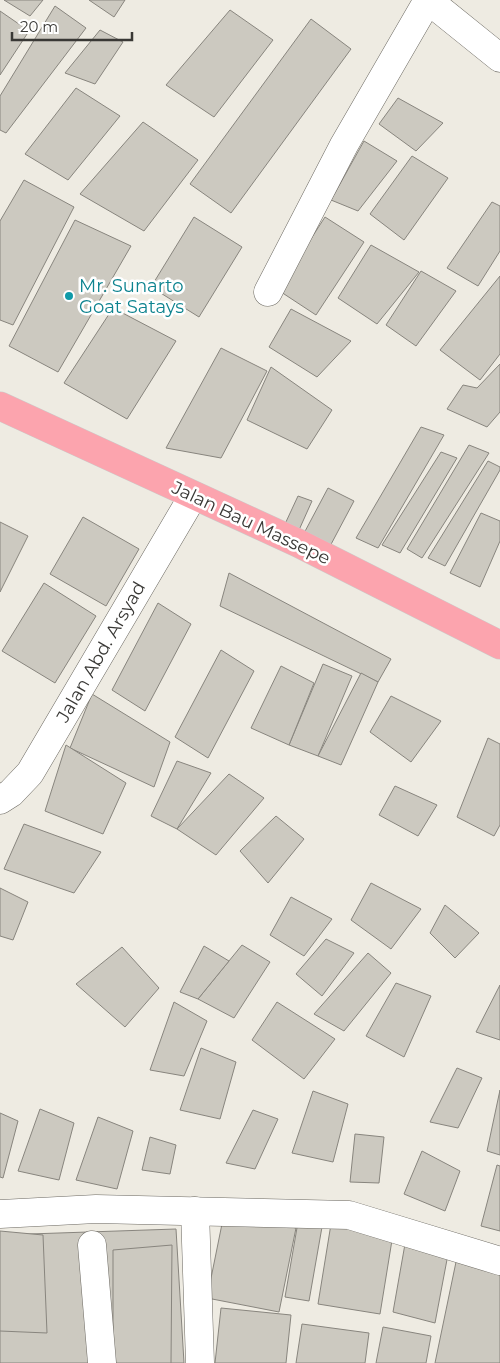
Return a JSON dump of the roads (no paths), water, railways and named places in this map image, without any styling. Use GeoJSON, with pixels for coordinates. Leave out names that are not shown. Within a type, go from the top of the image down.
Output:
{"type":"FeatureCollection","features":[{"type":"Feature","properties":{"kind":"highway","name":"Jalan Bau Massepe"},"geometry":{"type":"LineString","coordinates":[[0,406],[298,543],[500,645]]}},
{"type":"Feature","properties":{"kind":"street"},"geometry":{"type":"LineString","coordinates":[[268,292],[344,145],[428,0],[500,58]]}},
{"type":"Feature","properties":{"kind":"street","name":"Jalan Abd. Arsyad"},"geometry":{"type":"LineString","coordinates":[[0,800],[11,793],[30,773],[193,496]]}},
{"type":"Feature","properties":{"kind":"street"},"geometry":{"type":"LineString","coordinates":[[0,1214],[96,1209],[348,1215],[500,1261]]}},
{"type":"Feature","properties":{"kind":"street"},"geometry":{"type":"LineString","coordinates":[[195,1210],[200,1363]]}},
{"type":"Feature","properties":{"kind":"street"},"geometry":{"type":"LineString","coordinates":[[92,1246],[102,1363]]}},
{"type":"Feature","properties":{"kind":"place","name":"Mr. Sunarto Goat Satays"},"geometry":{"type":"Point","coordinates":[69,296]}}]}
